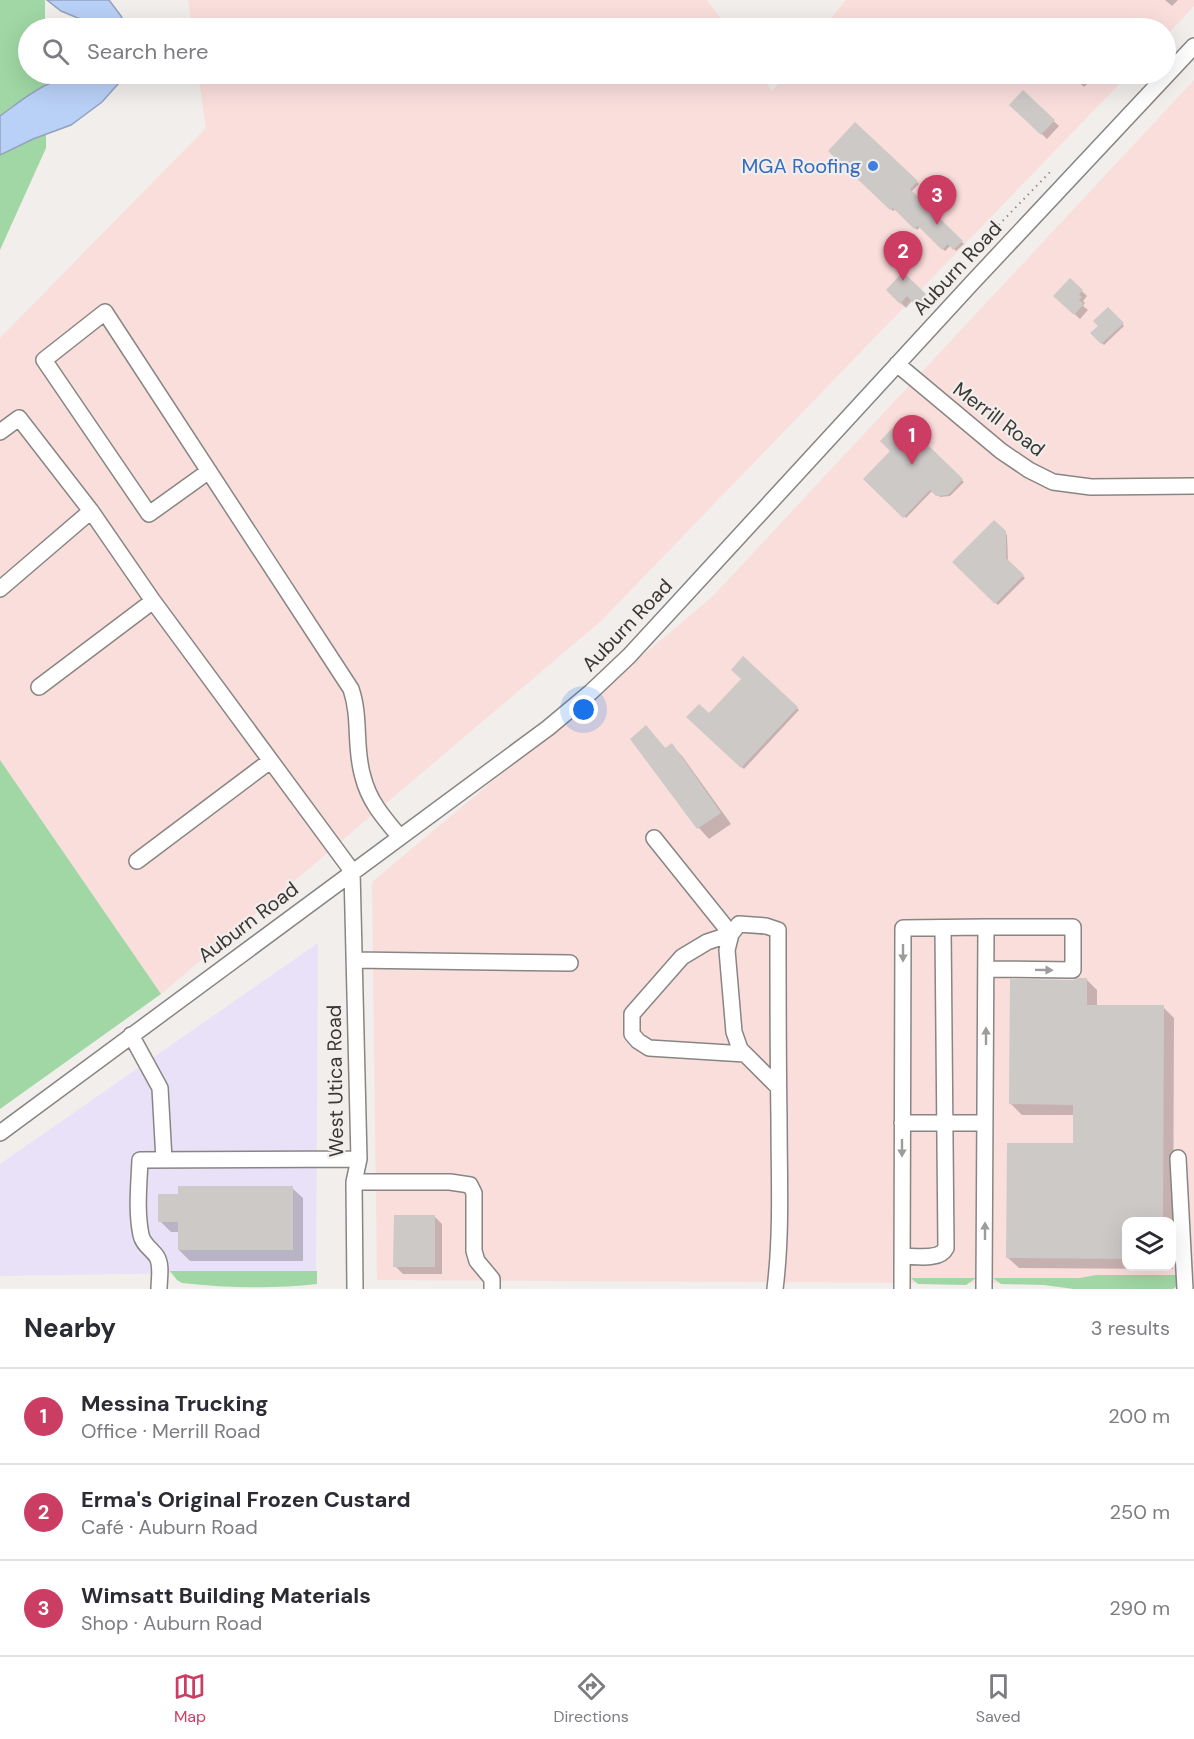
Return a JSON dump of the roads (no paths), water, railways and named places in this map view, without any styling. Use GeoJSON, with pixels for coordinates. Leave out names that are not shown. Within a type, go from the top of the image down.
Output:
{"type":"FeatureCollection","features":[{"type":"Feature","properties":{"kind":"street","name":"Auburn Road"},"geometry":{"type":"LineString","coordinates":[[1176,65],[1194,46]]}},
{"type":"Feature","properties":{"kind":"street","name":"Auburn Road"},"geometry":{"type":"LineString","coordinates":[[0,1133],[399,836],[493,770],[591,692],[629,656],[1159,84]]}},
{"type":"Feature","properties":{"kind":"street"},"geometry":{"type":"LineString","coordinates":[[209,471],[149,514],[44,360],[105,312],[209,471],[351,689],[356,703],[362,776],[375,807],[399,836]]}},
{"type":"Feature","properties":{"kind":"street","name":"Merrill Road"},"geometry":{"type":"LineString","coordinates":[[897,364],[1001,451],[1029,470],[1053,482],[1091,487],[1194,486]]}},
{"type":"Feature","properties":{"kind":"street"},"geometry":{"type":"LineString","coordinates":[[0,432],[19,418],[91,511],[153,601],[352,871]]}},
{"type":"Feature","properties":{"kind":"street"},"geometry":{"type":"LineString","coordinates":[[0,589],[91,511]]}},
{"type":"Feature","properties":{"kind":"street"},"geometry":{"type":"LineString","coordinates":[[39,687],[153,601]]}},
{"type":"Feature","properties":{"kind":"street"},"geometry":{"type":"LineString","coordinates":[[137,861],[270,761]]}},
{"type":"Feature","properties":{"kind":"street"},"geometry":{"type":"LineString","coordinates":[[654,838],[731,934]]}},
{"type":"Feature","properties":{"kind":"street","name":"West Utica Road"},"geometry":{"type":"LineString","coordinates":[[352,871],[359,1159],[354,1182],[355,1289]]}},
{"type":"Feature","properties":{"kind":"street"},"geometry":{"type":"LineString","coordinates":[[775,1289],[780,1248],[778,930],[765,926],[739,924],[731,934],[727,950],[734,1032],[740,1049],[778,1087]]}},
{"type":"Feature","properties":{"kind":"street"},"geometry":{"type":"LineString","coordinates":[[984,1289],[986,927]]}},
{"type":"Feature","properties":{"kind":"street"},"geometry":{"type":"LineString","coordinates":[[902,1289],[903,928],[1073,927],[1073,970],[986,969]]}},
{"type":"Feature","properties":{"kind":"street"},"geometry":{"type":"LineString","coordinates":[[902,1256],[938,1256],[946,1248],[943,928]]}},
{"type":"Feature","properties":{"kind":"street"},"geometry":{"type":"LineString","coordinates":[[731,934],[707,942],[682,957],[632,1014],[630,1024],[632,1034],[649,1048],[745,1054]]}},
{"type":"Feature","properties":{"kind":"street"},"geometry":{"type":"LineString","coordinates":[[354,960],[570,963]]}},
{"type":"Feature","properties":{"kind":"street"},"geometry":{"type":"LineString","coordinates":[[131,1035],[160,1088],[164,1160]]}},
{"type":"Feature","properties":{"kind":"street"},"geometry":{"type":"LineString","coordinates":[[902,1123],[985,1123]]}},
{"type":"Feature","properties":{"kind":"street"},"geometry":{"type":"LineString","coordinates":[[1178,1158],[1185,1289]]}},
{"type":"Feature","properties":{"kind":"street"},"geometry":{"type":"LineString","coordinates":[[159,1289],[160,1263],[141,1235],[140,1160],[359,1159]]}},
{"type":"Feature","properties":{"kind":"street"},"geometry":{"type":"LineString","coordinates":[[354,1182],[450,1182],[470,1185],[474,1193],[474,1251],[477,1261],[492,1279],[492,1289]]}},
{"type":"Feature","properties":{"kind":"water"},"geometry":{"type":"Polygon","coordinates":[[[47,0],[109,0],[122,18],[78,18],[61,11],[47,0]]]}},
{"type":"Feature","properties":{"kind":"water"},"geometry":{"type":"Polygon","coordinates":[[[49,84],[118,84],[102,102],[71,125],[33,139],[0,155],[0,116],[49,84]]]}},
{"type":"Feature","properties":{"kind":"place","name":"MGA Roofing"},"geometry":{"type":"Point","coordinates":[873,166]}},
{"type":"Feature","properties":{"kind":"place","name":"Wimsatt Building Materials"},"geometry":{"type":"Point","coordinates":[937,225]}},
{"type":"Feature","properties":{"kind":"place","name":"Erma's Original Frozen Custard"},"geometry":{"type":"Point","coordinates":[903,281]}},
{"type":"Feature","properties":{"kind":"place","name":"Messina Trucking"},"geometry":{"type":"Point","coordinates":[912,465]}}]}
